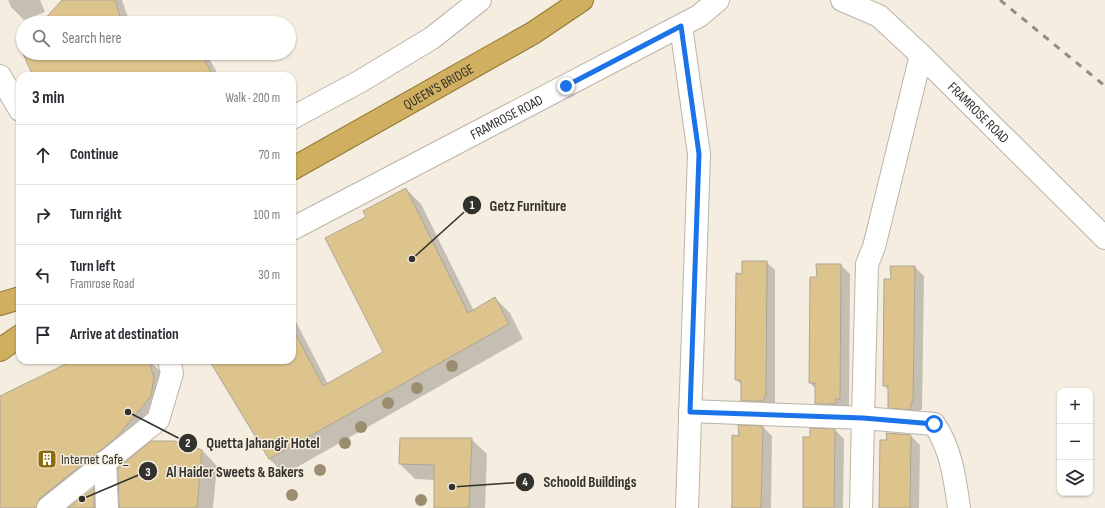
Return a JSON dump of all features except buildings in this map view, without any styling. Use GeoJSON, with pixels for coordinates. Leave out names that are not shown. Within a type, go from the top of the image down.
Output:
{"type":"FeatureCollection","features":[{"type":"Feature","properties":{"kind":"highway","name":"QUEEN'S BRIDGE"},"geometry":{"type":"LineString","coordinates":[[296,167],[532,33],[582,0]]}},
{"type":"Feature","properties":{"kind":"highway"},"geometry":{"type":"LineString","coordinates":[[0,304],[16,299]]}},
{"type":"Feature","properties":{"kind":"highway"},"geometry":{"type":"LineString","coordinates":[[0,350],[16,339]]}},
{"type":"Feature","properties":{"kind":"street"},"geometry":{"type":"LineString","coordinates":[[296,116],[359,82],[432,38],[480,0]]}},
{"type":"Feature","properties":{"kind":"street","name":"FRAMROSE ROAD"},"geometry":{"type":"LineString","coordinates":[[296,227],[681,26],[699,16],[718,0]]}},
{"type":"Feature","properties":{"kind":"street","name":"FRAMROSE ROAD"},"geometry":{"type":"LineString","coordinates":[[842,0],[879,16],[921,55],[1105,238]]}},
{"type":"Feature","properties":{"kind":"street"},"geometry":{"type":"LineString","coordinates":[[681,26],[699,154],[687,508]]}},
{"type":"Feature","properties":{"kind":"street"},"geometry":{"type":"LineString","coordinates":[[861,508],[867,264],[874,247],[921,55]]}},
{"type":"Feature","properties":{"kind":"street"},"geometry":{"type":"LineString","coordinates":[[0,76],[16,103]]}},
{"type":"Feature","properties":{"kind":"street"},"geometry":{"type":"LineString","coordinates":[[48,508],[158,420],[172,373],[170,364]]}},
{"type":"Feature","properties":{"kind":"street"},"geometry":{"type":"LineString","coordinates":[[690,412],[863,418],[934,424],[943,436],[953,472],[959,508]]}},
{"type":"Feature","properties":{"kind":"street"},"geometry":{"type":"LineString","coordinates":[[105,462],[107,508]]}},
{"type":"Feature","properties":{"kind":"railway"},"geometry":{"type":"LineString","coordinates":[[1000,0],[1105,86]]}},
{"type":"Feature","properties":{"kind":"place","name":"Getz Furniture"},"geometry":{"type":"Point","coordinates":[412,259]}},
{"type":"Feature","properties":{"kind":"place","name":"Quetta Jahangir Hotel"},"geometry":{"type":"Point","coordinates":[128,412]}},
{"type":"Feature","properties":{"kind":"place","name":"Internet Cafe_"},"geometry":{"type":"Point","coordinates":[47,459]}},
{"type":"Feature","properties":{"kind":"place","name":"Schoold Buildings"},"geometry":{"type":"Point","coordinates":[452,487]}},
{"type":"Feature","properties":{"kind":"place","name":"Al Haider Sweets & Bakers"},"geometry":{"type":"Point","coordinates":[82,499]}},
{"type":"Feature","properties":{"kind":"route"},"geometry":{"type":"LineString","coordinates":[[566,86],[681,26],[699,154],[690,412],[863,418],[934,424]]}}]}
